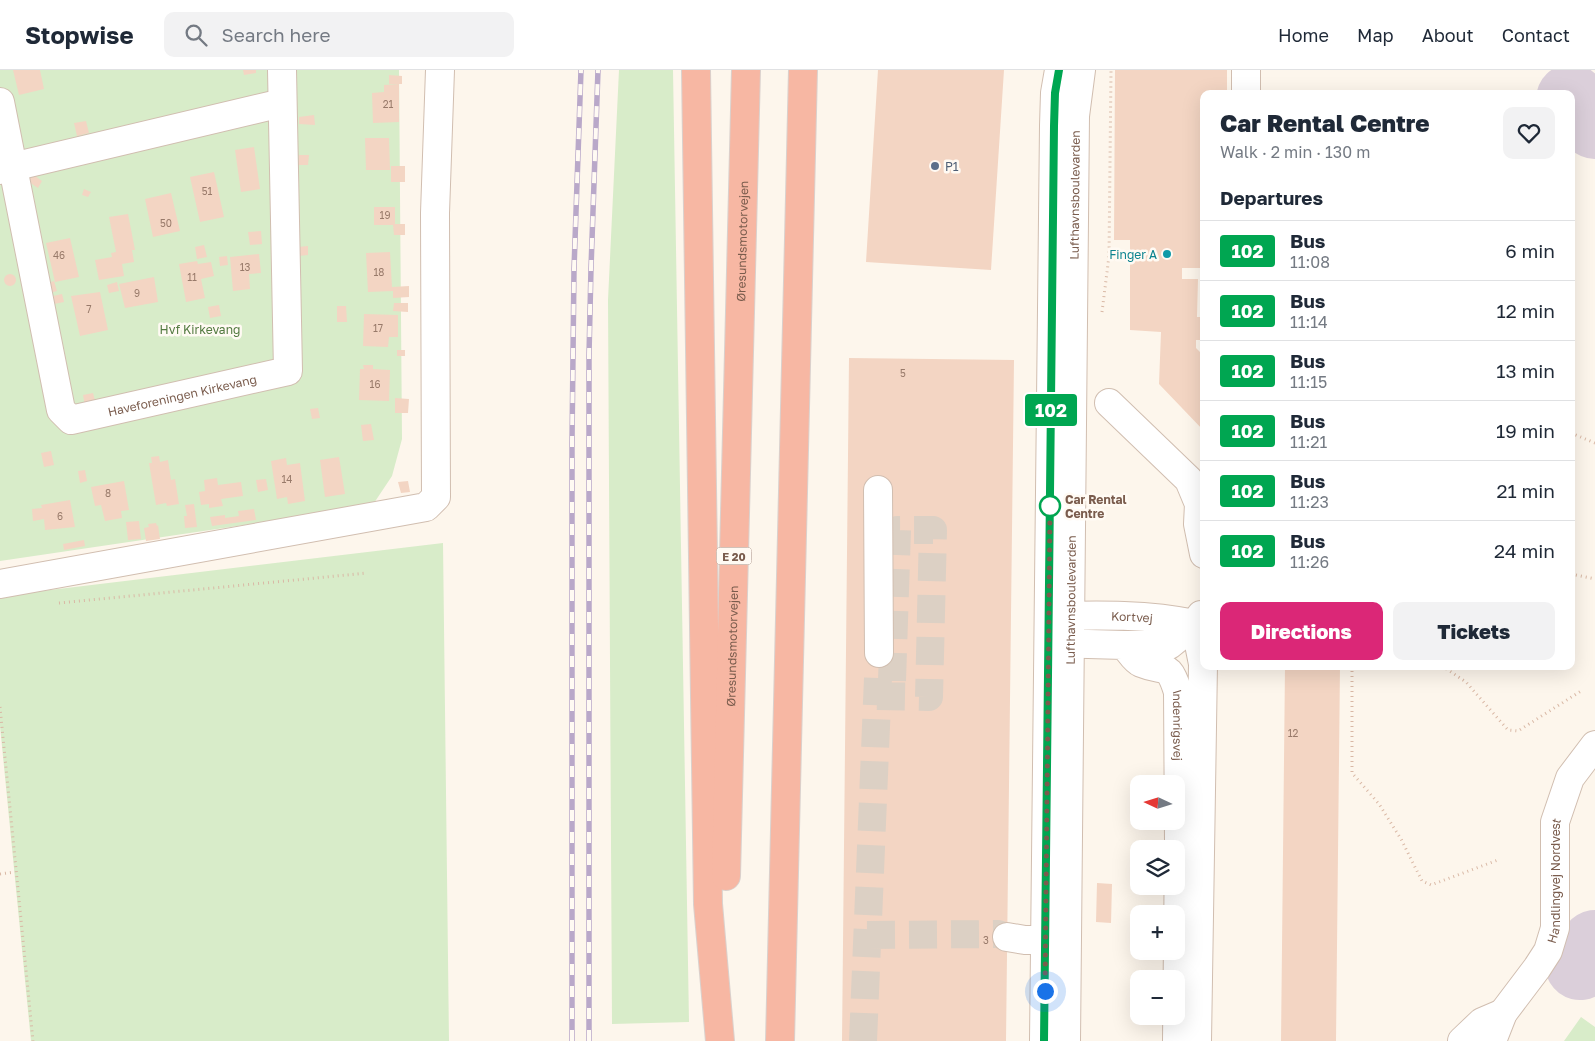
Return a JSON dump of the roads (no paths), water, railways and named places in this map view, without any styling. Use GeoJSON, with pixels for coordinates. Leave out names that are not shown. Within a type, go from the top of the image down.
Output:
{"type":"FeatureCollection","features":[{"type":"Feature","properties":{"kind":"highway"},"geometry":{"type":"LineString","coordinates":[[696,70],[708,904],[721,1041]]}},
{"type":"Feature","properties":{"kind":"highway","name":"Øresundsmotorvejen"},"geometry":{"type":"LineString","coordinates":[[721,1041],[746,70]]}},
{"type":"Feature","properties":{"kind":"highway"},"geometry":{"type":"LineString","coordinates":[[780,1041],[803,70]]}},
{"type":"Feature","properties":{"kind":"street","name":"Haveforeningen Kirkevang"},"geometry":{"type":"LineString","coordinates":[[0,102],[6,169],[61,410],[71,420],[288,371],[282,70]]}},
{"type":"Feature","properties":{"kind":"street"},"geometry":{"type":"LineString","coordinates":[[0,584],[426,507],[436,497],[435,212],[440,70]]}},
{"type":"Feature","properties":{"kind":"street","name":"Lufthavnsboulevarden"},"geometry":{"type":"LineString","coordinates":[[1044,1041],[1056,940],[1059,616],[1054,126],[1055,93],[1059,70]]}},
{"type":"Feature","properties":{"kind":"street","name":"Lufthavnsboulevarden"},"geometry":{"type":"LineString","coordinates":[[1059,616],[1075,116],[1080,70]]}},
{"type":"Feature","properties":{"kind":"street"},"geometry":{"type":"LineString","coordinates":[[1246,70],[1246,90]]}},
{"type":"Feature","properties":{"kind":"street"},"geometry":{"type":"LineString","coordinates":[[6,169],[282,103]]}},
{"type":"Feature","properties":{"kind":"street"},"geometry":{"type":"LineString","coordinates":[[1117,411],[1189,480],[1199,504],[1198,524],[1200,534]]}},
{"type":"Feature","properties":{"kind":"street"},"geometry":{"type":"LineString","coordinates":[[878,490],[879,653]]}},
{"type":"Feature","properties":{"kind":"street","name":"Kortvej"},"geometry":{"type":"LineString","coordinates":[[1059,616],[1199,618]]}},
{"type":"Feature","properties":{"kind":"street"},"geometry":{"type":"LineString","coordinates":[[1059,643],[1169,645],[1199,618]]}},
{"type":"Feature","properties":{"kind":"street","name":"Indenrigsvej"},"geometry":{"type":"LineString","coordinates":[[1124,645],[1139,662],[1166,668],[1173,677],[1178,692],[1177,1041]]}},
{"type":"Feature","properties":{"kind":"street","name":"Indenrigsvej"},"geometry":{"type":"LineString","coordinates":[[1197,1041],[1203,670]]}},
{"type":"Feature","properties":{"kind":"street","name":"Handlingvej Nordvest"},"geometry":{"type":"LineString","coordinates":[[1503,1013],[1538,968],[1548,951],[1555,928],[1555,822],[1570,778],[1595,745]]}},
{"type":"Feature","properties":{"kind":"street"},"geometry":{"type":"LineString","coordinates":[[1007,936],[1025,940],[1056,940]]}},
{"type":"Feature","properties":{"kind":"street","name":"Lufthavnsboulevarden"},"geometry":{"type":"LineString","coordinates":[[1056,940],[1066,1041]]}},
{"type":"Feature","properties":{"kind":"street"},"geometry":{"type":"LineString","coordinates":[[1462,1041],[1482,1022],[1503,1013]]}},
{"type":"Feature","properties":{"kind":"street"},"geometry":{"type":"LineString","coordinates":[[1492,1041],[1503,1013]]}},
{"type":"Feature","properties":{"kind":"tunnel"},"geometry":{"type":"LineString","coordinates":[[877,696],[929,697],[933,530],[897,530],[892,681]]}},
{"type":"Feature","properties":{"kind":"tunnel"},"geometry":{"type":"LineString","coordinates":[[863,1041],[878,678]]}},
{"type":"Feature","properties":{"kind":"tunnel"},"geometry":{"type":"LineString","coordinates":[[867,935],[998,934],[1007,937]]}},
{"type":"Feature","properties":{"kind":"railway"},"geometry":{"type":"LineString","coordinates":[[572,1041],[572,442],[574,269],[581,70]]}},
{"type":"Feature","properties":{"kind":"railway"},"geometry":{"type":"LineString","coordinates":[[589,1041],[589,355],[598,70]]}},
{"type":"Feature","properties":{"kind":"place","name":"P1"},"geometry":{"type":"Point","coordinates":[935,166]}},
{"type":"Feature","properties":{"kind":"place","name":"Finger A"},"geometry":{"type":"Point","coordinates":[1167,254]}},
{"type":"Feature","properties":{"kind":"place","name":"Car Rental Centre"},"geometry":{"type":"Point","coordinates":[1050,506]}},
{"type":"Feature","properties":{"kind":"park label","name":"Hvf Kirkevang"},"geometry":{"type":"Point","coordinates":[200,329]}}]}
